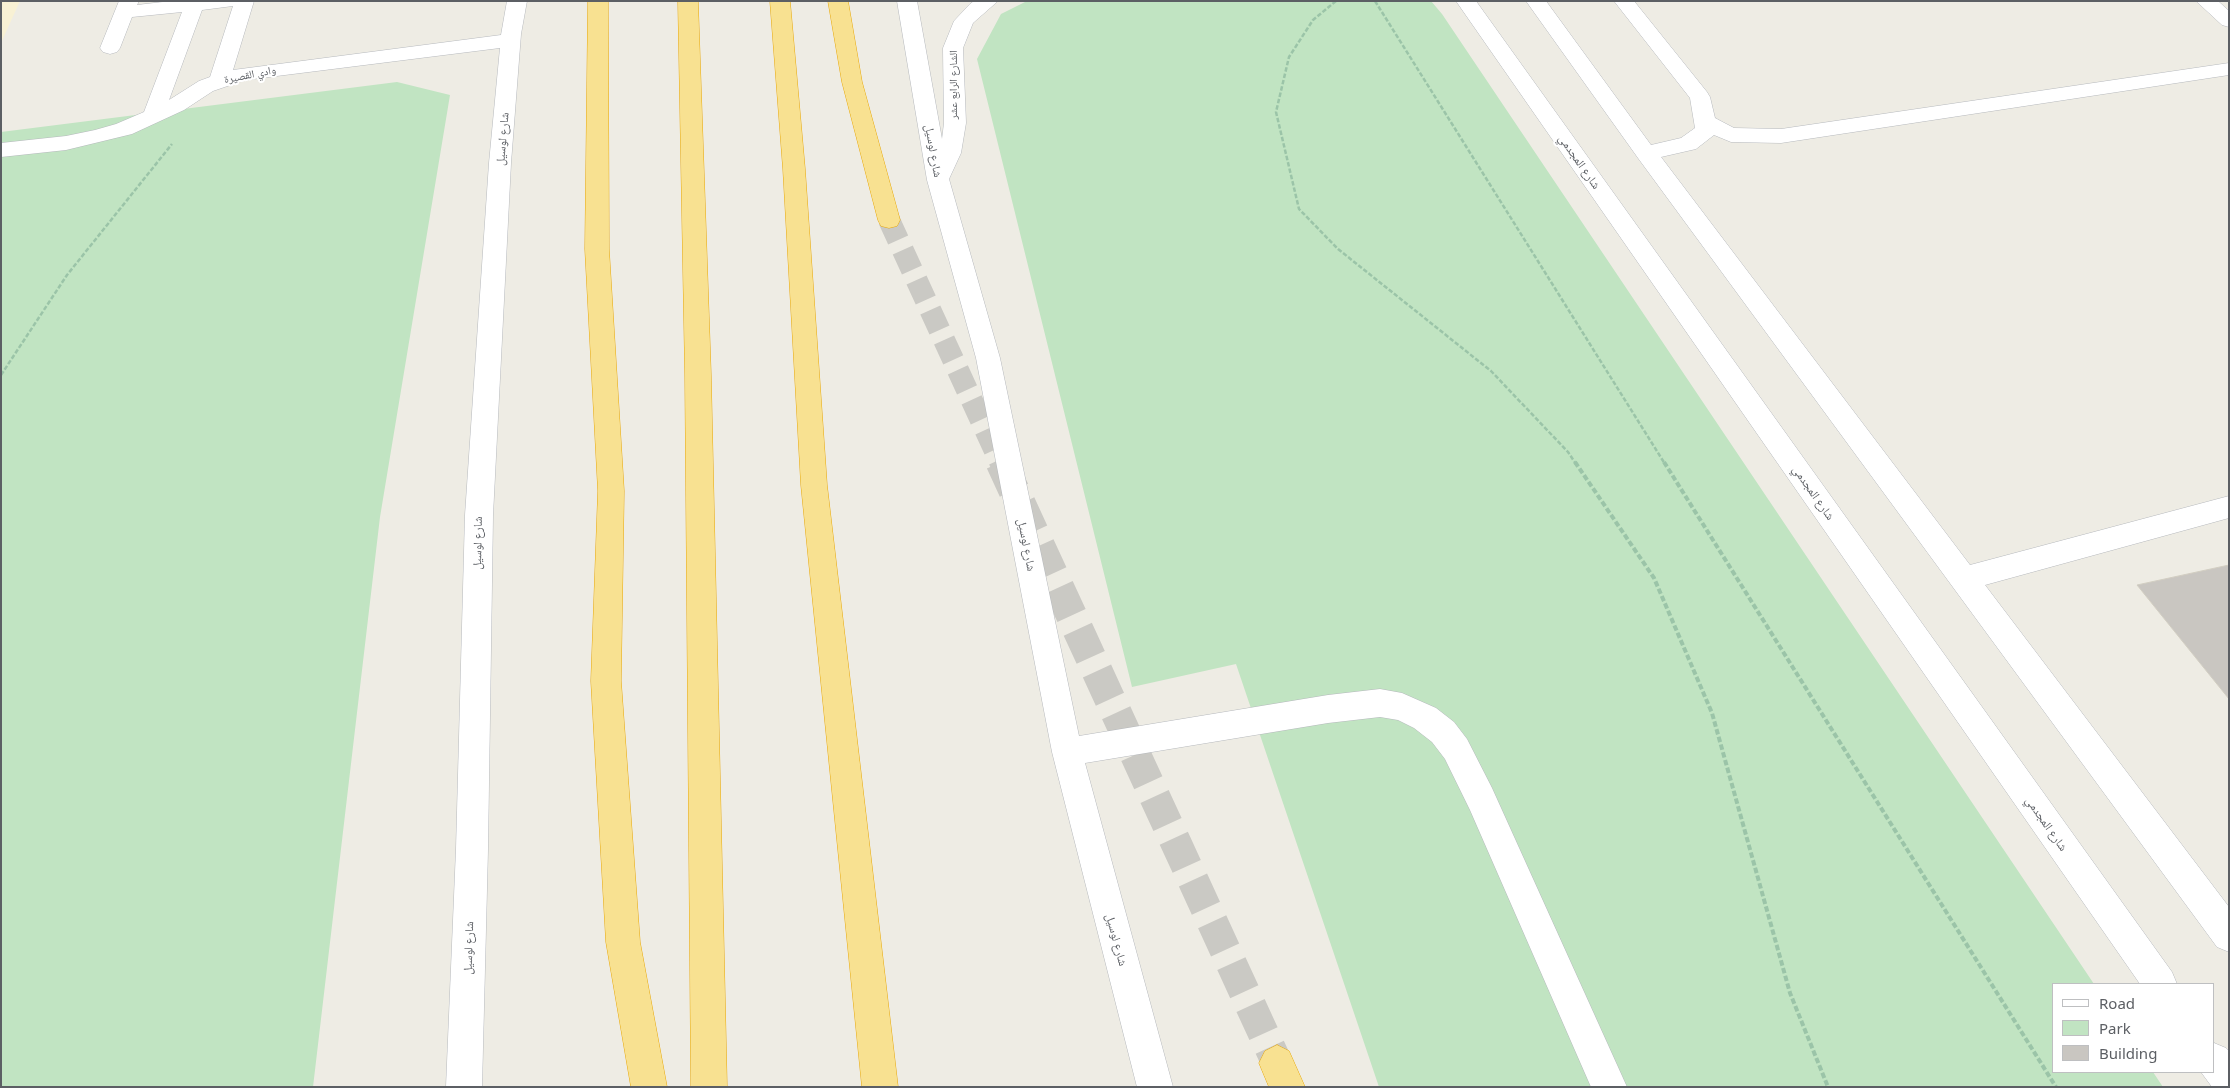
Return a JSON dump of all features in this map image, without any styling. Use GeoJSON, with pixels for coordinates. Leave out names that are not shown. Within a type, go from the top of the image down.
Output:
{"type":"FeatureCollection","features":[{"type":"Feature","properties":{"kind":"highway"},"geometry":{"type":"LineString","coordinates":[[598,1],[597,249],[611,491],[606,680],[623,942],[649,1087]]}},
{"type":"Feature","properties":{"kind":"highway"},"geometry":{"type":"LineString","coordinates":[[688,1],[698,375],[709,1087]]}},
{"type":"Feature","properties":{"kind":"highway"},"geometry":{"type":"LineString","coordinates":[[780,1],[794,170],[814,485],[880,1087]]}},
{"type":"Feature","properties":{"kind":"highway"},"geometry":{"type":"LineString","coordinates":[[838,1],[852,82],[889,220]]}},
{"type":"Feature","properties":{"kind":"street"},"geometry":{"type":"LineString","coordinates":[[110,48],[127,7],[194,6],[228,1]]}},
{"type":"Feature","properties":{"kind":"street"},"geometry":{"type":"LineString","coordinates":[[220,80],[244,1]]}},
{"type":"Feature","properties":{"kind":"street","name":"شارع لوسيل"},"geometry":{"type":"LineString","coordinates":[[464,1087],[479,515],[500,162],[511,40],[517,1]]}},
{"type":"Feature","properties":{"kind":"street","name":"شارع لوسيل"},"geometry":{"type":"LineString","coordinates":[[907,1],[938,180],[988,358],[1067,752],[1155,1087]]}},
{"type":"Feature","properties":{"kind":"street","name":"الشارع الرابع عشر"},"geometry":{"type":"LineString","coordinates":[[938,180],[950,153],[955,123],[953,48],[964,22],[977,8],[988,1]]}},
{"type":"Feature","properties":{"kind":"street"},"geometry":{"type":"LineString","coordinates":[[1536,1],[1552,26],[1646,153],[2229,935]]}},
{"type":"Feature","properties":{"kind":"street"},"geometry":{"type":"LineString","coordinates":[[1549,1],[1552,26]]}},
{"type":"Feature","properties":{"kind":"street"},"geometry":{"type":"LineString","coordinates":[[1624,1],[1700,97],[1705,121],[1706,130],[1688,144],[1646,153]]}},
{"type":"Feature","properties":{"kind":"street"},"geometry":{"type":"LineString","coordinates":[[2206,1],[2229,21]]}},
{"type":"Feature","properties":{"kind":"street"},"geometry":{"type":"LineString","coordinates":[[152,118],[194,6]]}},
{"type":"Feature","properties":{"kind":"street","name":"شارع المجدمي"},"geometry":{"type":"LineString","coordinates":[[1466,6],[2159,983]]}},
{"type":"Feature","properties":{"kind":"street","name":"وادي القصيرة"},"geometry":{"type":"LineString","coordinates":[[1,150],[96,137],[152,118],[178,105],[198,90],[220,80],[242,74],[511,40]]}},
{"type":"Feature","properties":{"kind":"street"},"geometry":{"type":"LineString","coordinates":[[1705,121],[1714,128],[1731,135],[1781,136],[2229,70]]}},
{"type":"Feature","properties":{"kind":"street"},"geometry":{"type":"LineString","coordinates":[[1963,578],[2229,507]]}},
{"type":"Feature","properties":{"kind":"street"},"geometry":{"type":"LineString","coordinates":[[1067,752],[1328,709],[1380,703],[1402,707],[1425,718],[1443,732],[1456,749],[1481,799],[1609,1087]]}},
{"type":"Feature","properties":{"kind":"street"},"geometry":{"type":"LineString","coordinates":[[2215,1061],[2229,1081]]}},
{"type":"Feature","properties":{"kind":"path"},"geometry":{"type":"LineString","coordinates":[[1336,1],[1313,20],[1289,57],[1276,112],[1299,208],[1338,249],[1491,371],[1568,452],[1654,578],[1712,713],[1790,993],[1828,1087]]}},
{"type":"Feature","properties":{"kind":"path"},"geometry":{"type":"LineString","coordinates":[[1375,1],[2056,1087]]}},
{"type":"Feature","properties":{"kind":"path"},"geometry":{"type":"LineString","coordinates":[[1,375],[67,275],[173,143]]}},
{"type":"Feature","properties":{"kind":"green space"},"geometry":{"type":"Polygon","coordinates":[[[1027,1],[1431,1],[1442,14],[2093,983],[2052,983],[2052,1073],[2154,1073],[2163,1087],[1379,1087],[1236,664],[1132,687],[977,59],[1001,14],[1027,1]]]}},
{"type":"Feature","properties":{"kind":"green space"},"geometry":{"type":"Polygon","coordinates":[[[397,82],[450,95],[380,517],[313,1087],[1,1087],[1,132],[397,82]]]}},
{"type":"Feature","properties":{"kind":"sand"},"geometry":{"type":"Polygon","coordinates":[[[1,1],[20,1],[1,43],[1,1]]]}},
{"type":"Feature","properties":{"kind":"building"},"geometry":{"type":"Polygon","coordinates":[[[2229,565],[2229,699],[2137,585],[2229,565]]]}},
{"type":"Feature","properties":{"kind":"tunnel"},"geometry":{"type":"LineString","coordinates":[[889,220],[1001,464]]}},
{"type":"Feature","properties":{"kind":"tunnel"},"geometry":{"type":"LineString","coordinates":[[1001,462],[1277,1063]]}}]}
